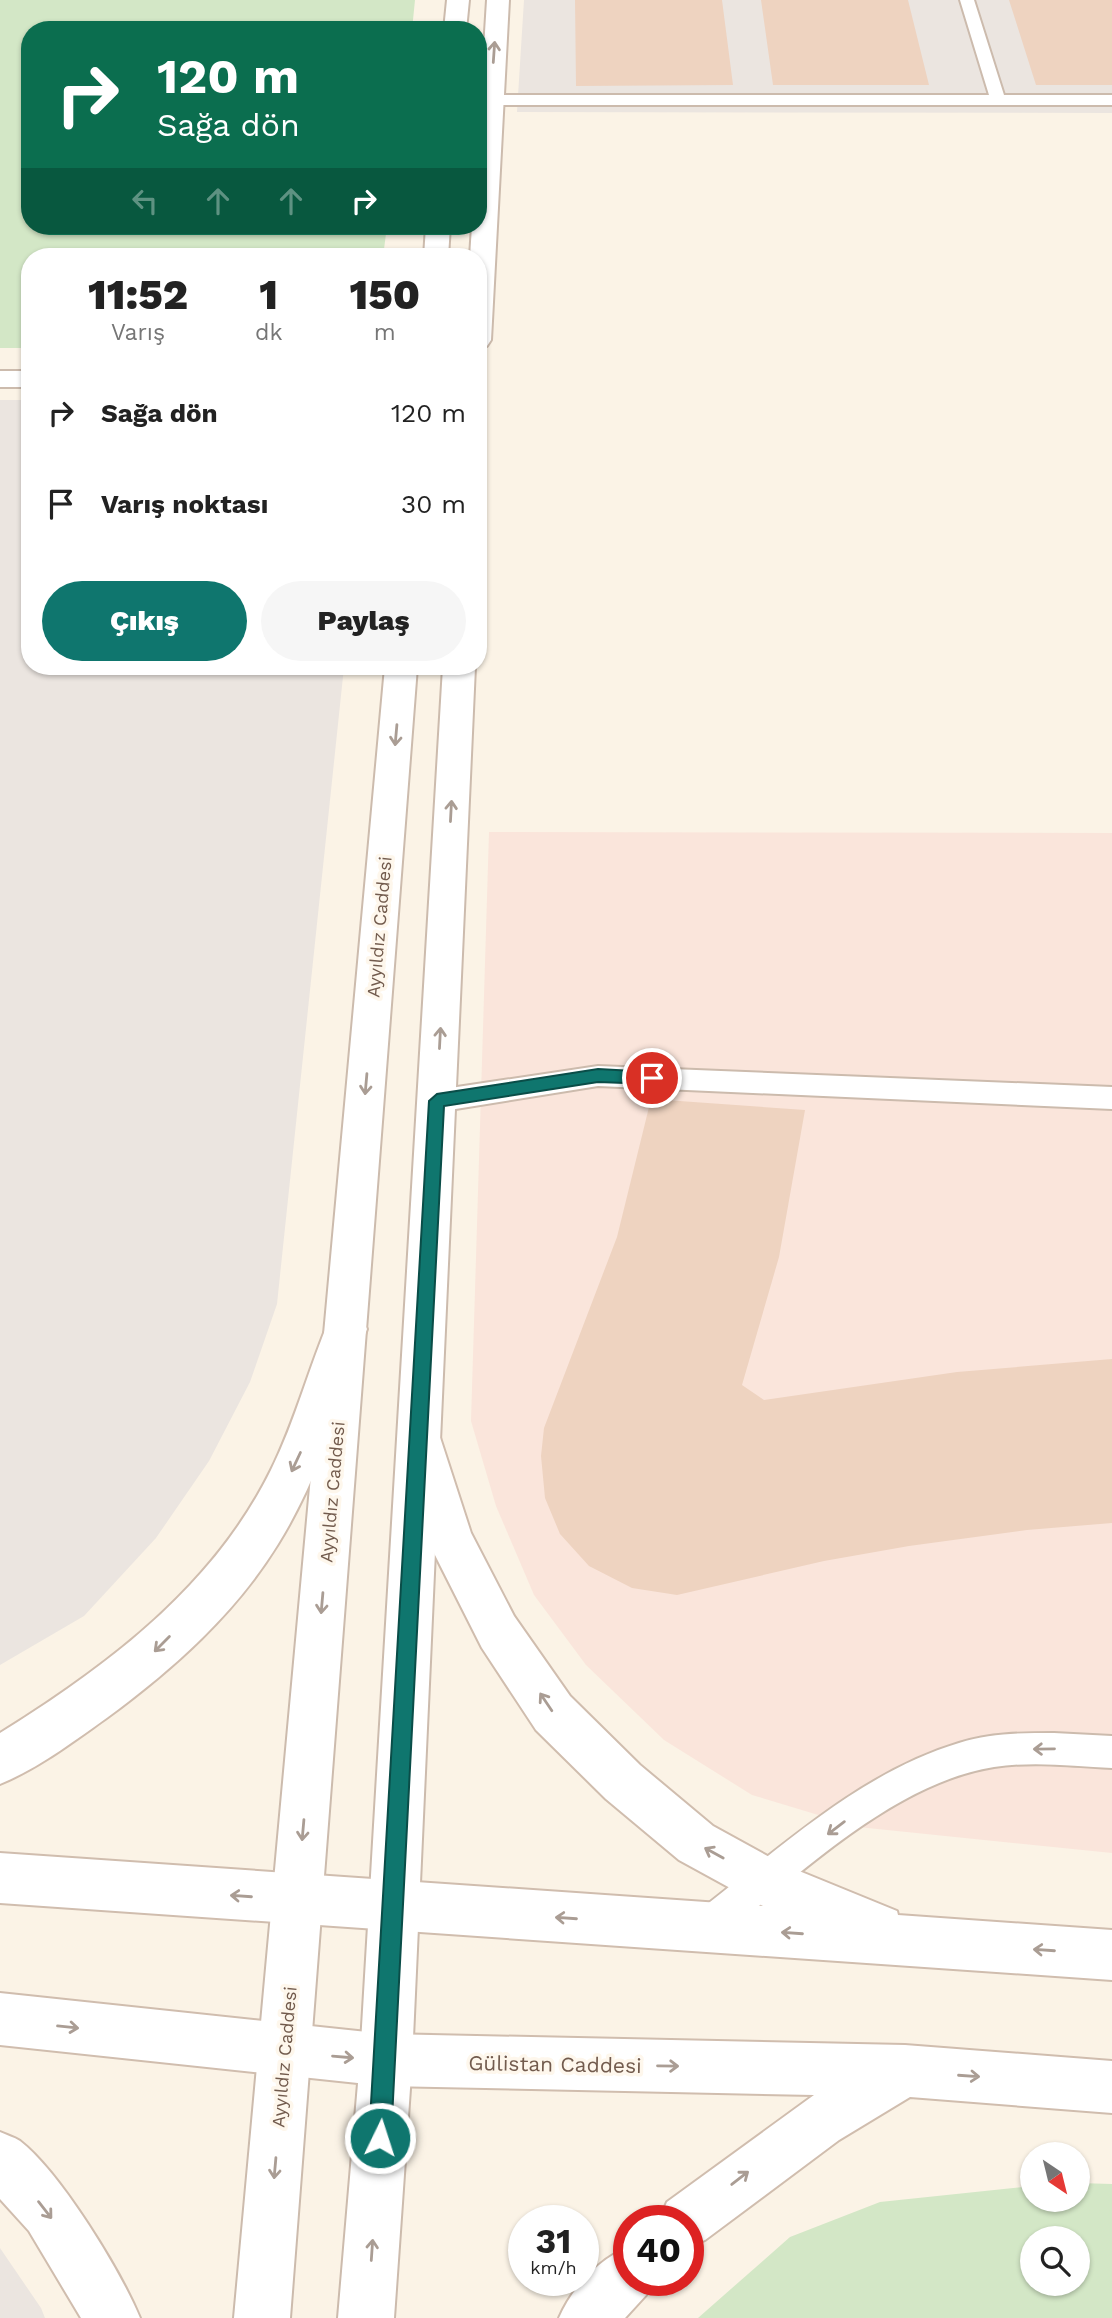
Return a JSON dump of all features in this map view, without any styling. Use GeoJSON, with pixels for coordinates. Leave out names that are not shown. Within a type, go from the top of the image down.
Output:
{"type":"FeatureCollection","features":[{"type":"Feature","properties":{"kind":"street"},"geometry":{"type":"LineString","coordinates":[[456,21],[458,0]]}},
{"type":"Feature","properties":{"kind":"street"},"geometry":{"type":"LineString","coordinates":[[487,174],[498,0]]}},
{"type":"Feature","properties":{"kind":"street"},"geometry":{"type":"LineString","coordinates":[[0,379],[21,379]]}},
{"type":"Feature","properties":{"kind":"street","name":"Ayyıldız Caddesi"},"geometry":{"type":"LineString","coordinates":[[262,2318],[400,675]]}},
{"type":"Feature","properties":{"kind":"street"},"geometry":{"type":"LineString","coordinates":[[366,2318],[386,2060],[459,675]]}},
{"type":"Feature","properties":{"kind":"street"},"geometry":{"type":"LineString","coordinates":[[0,1760],[77,1713],[151,1655],[209,1597],[262,1531],[299,1458],[346,1329]]}},
{"type":"Feature","properties":{"kind":"street"},"geometry":{"type":"LineString","coordinates":[[420,1436],[451,1540],[498,1632],[553,1713],[623,1783],[696,1843],[765,1882],[910,1941]]}},
{"type":"Feature","properties":{"kind":"street"},"geometry":{"type":"LineString","coordinates":[[0,1878],[1112,1955]]}},
{"type":"Feature","properties":{"kind":"street","name":"Gülistan Caddesi"},"geometry":{"type":"LineString","coordinates":[[0,2019],[285,2052],[386,2060],[905,2071],[1112,2087]]}},
{"type":"Feature","properties":{"kind":"street"},"geometry":{"type":"LineString","coordinates":[[704,2208],[820,2121],[905,2071]]}},
{"type":"Feature","properties":{"kind":"street"},"geometry":{"type":"LineString","coordinates":[[0,2159],[48,2212],[112,2318]]}},
{"type":"Feature","properties":{"kind":"street"},"geometry":{"type":"LineString","coordinates":[[587,2318],[613,2291]]}},
{"type":"Feature","properties":{"kind":"lane"},"geometry":{"type":"LineString","coordinates":[[967,0],[998,100]]}},
{"type":"Feature","properties":{"kind":"lane"},"geometry":{"type":"LineString","coordinates":[[491,100],[1112,100]]}},
{"type":"Feature","properties":{"kind":"lane"},"geometry":{"type":"LineString","coordinates":[[437,1101],[598,1076],[1112,1098]]}},
{"type":"Feature","properties":{"kind":"lane"},"geometry":{"type":"LineString","coordinates":[[705,1927],[869,1804],[929,1769],[993,1751],[1112,1752]]}},
{"type":"Feature","properties":{"kind":"shaded area"},"geometry":{"type":"Polygon","coordinates":[[[524,0],[1112,0],[1112,113],[517,112],[524,0]]]}},
{"type":"Feature","properties":{"kind":"shaded area"},"geometry":{"type":"Polygon","coordinates":[[[0,400],[21,400],[21,675],[343,675],[277,1304],[250,1382],[209,1461],[156,1538],[84,1616],[0,1665],[0,400]]]}},
{"type":"Feature","properties":{"kind":"shaded area"},"geometry":{"type":"Polygon","coordinates":[[[489,832],[1112,833],[1112,1853],[858,1827],[752,1795],[664,1740],[586,1665],[534,1595],[496,1506],[471,1421],[489,832]]]}},
{"type":"Feature","properties":{"kind":"shaded area"},"geometry":{"type":"Polygon","coordinates":[[[0,2248],[41,2308],[45,2318],[0,2318],[0,2248]]]}},
{"type":"Feature","properties":{"kind":"green space"},"geometry":{"type":"Polygon","coordinates":[[[0,0],[415,0],[413,21],[21,21],[21,235],[386,235],[384,248],[21,248],[21,348],[0,348],[0,0]]]}},
{"type":"Feature","properties":{"kind":"green space"},"geometry":{"type":"Polygon","coordinates":[[[1090,2183],[1112,2184],[1112,2318],[698,2318],[790,2237],[880,2202],[1020,2187],[1020,2212],[1090,2212],[1090,2183]]]}},
{"type":"Feature","properties":{"kind":"building"},"geometry":{"type":"Polygon","coordinates":[[[575,0],[722,0],[733,85],[576,86],[575,0]]]}},
{"type":"Feature","properties":{"kind":"building"},"geometry":{"type":"Polygon","coordinates":[[[761,0],[908,0],[929,85],[773,85],[761,0]]]}},
{"type":"Feature","properties":{"kind":"building"},"geometry":{"type":"Polygon","coordinates":[[[1009,0],[1112,0],[1112,85],[1036,85],[1009,0]]]}},
{"type":"Feature","properties":{"kind":"building"},"geometry":{"type":"Polygon","coordinates":[[[651,1099],[805,1110],[779,1257],[742,1385],[764,1400],[957,1372],[1112,1359],[1112,1523],[1027,1530],[909,1546],[824,1561],[677,1595],[632,1588],[589,1566],[560,1534],[545,1498],[541,1456],[544,1428],[617,1237],[651,1099]]]}},
{"type":"Feature","properties":{"kind":"route"},"geometry":{"type":"LineString","coordinates":[[380,2138],[437,1101],[598,1076],[652,1078]]}}]}
